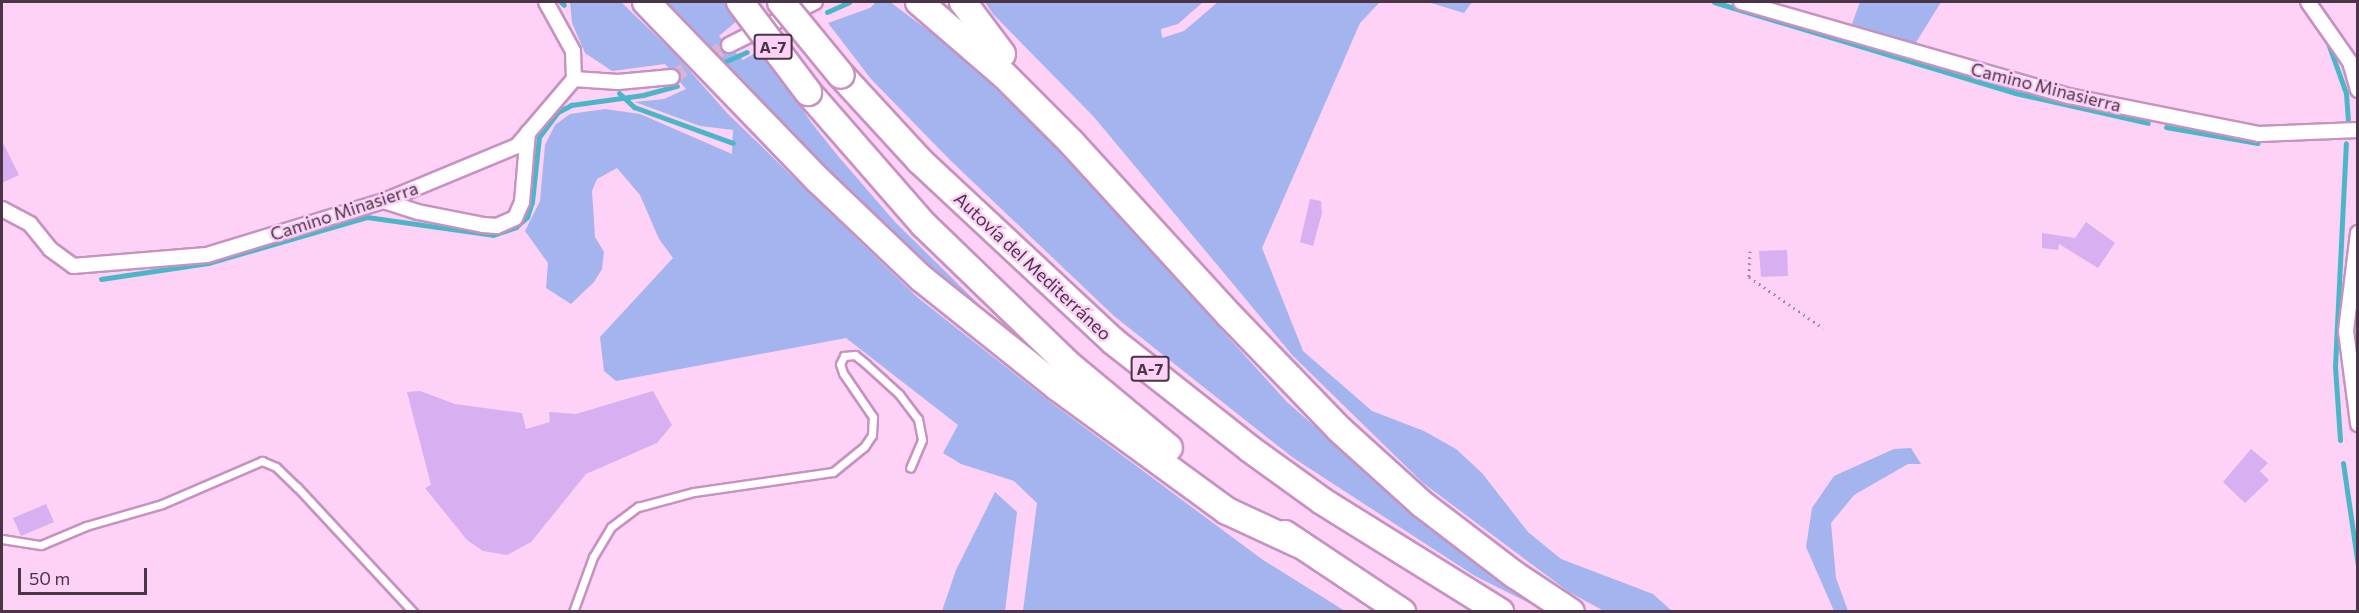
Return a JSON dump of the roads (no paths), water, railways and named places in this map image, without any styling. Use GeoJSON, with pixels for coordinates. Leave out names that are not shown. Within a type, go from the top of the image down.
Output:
{"type":"FeatureCollection","features":[{"type":"Feature","properties":{"kind":"highway"},"geometry":{"type":"LineString","coordinates":[[646,2],[818,180],[921,278],[1057,387],[1227,511],[1298,544]]}},
{"type":"Feature","properties":{"kind":"highway","name":"A-7"},"geometry":{"type":"LineString","coordinates":[[740,2],[808,92],[924,225],[1068,364],[1226,493],[1298,544],[1402,612]]}},
{"type":"Feature","properties":{"kind":"highway","name":"Autovía del Mediterráneo"},"geometry":{"type":"LineString","coordinates":[[781,2],[841,75],[920,161],[1113,340],[1250,449],[1322,501],[1500,612]]}},
{"type":"Feature","properties":{"kind":"highway"},"geometry":{"type":"LineString","coordinates":[[919,2],[1005,75],[1071,142],[1230,316],[1339,429],[1422,504],[1515,575],[1571,612]]}},
{"type":"Feature","properties":{"kind":"highway"},"geometry":{"type":"LineString","coordinates":[[963,2],[981,30],[1050,105],[1071,142]]}},
{"type":"Feature","properties":{"kind":"street"},"geometry":{"type":"LineString","coordinates":[[546,2],[573,51],[574,79],[618,82],[672,77]]}},
{"type":"Feature","properties":{"kind":"street"},"geometry":{"type":"LineString","coordinates":[[729,45],[815,2]]}},
{"type":"Feature","properties":{"kind":"street","name":"Camino Minasierra"},"geometry":{"type":"LineString","coordinates":[[1741,2],[2069,96],[2259,134],[2358,130]]}},
{"type":"Feature","properties":{"kind":"street"},"geometry":{"type":"LineString","coordinates":[[2308,2],[2350,62],[2358,90]]}},
{"type":"Feature","properties":{"kind":"street","name":"Camino Minasierra"},"geometry":{"type":"LineString","coordinates":[[2,209],[30,224],[50,249],[73,266],[96,267],[207,255],[384,201],[517,146],[574,79]]}},
{"type":"Feature","properties":{"kind":"street"},"geometry":{"type":"LineString","coordinates":[[384,201],[418,212],[483,225],[497,225],[515,218],[522,202],[528,132]]}},
{"type":"Feature","properties":{"kind":"street"},"geometry":{"type":"LineString","coordinates":[[2358,233],[2346,331],[2358,424]]}},
{"type":"Feature","properties":{"kind":"lane"},"geometry":{"type":"LineString","coordinates":[[573,612],[592,557],[611,527],[639,507],[694,492],[833,472],[864,447],[872,435],[873,417],[843,373],[840,364],[844,356],[855,355],[866,364],[899,394],[918,419],[922,440],[910,468]]}},
{"type":"Feature","properties":{"kind":"lane"},"geometry":{"type":"LineString","coordinates":[[2,539],[41,545],[162,504],[262,461],[276,466],[413,612]]}},
{"type":"Feature","properties":{"kind":"waterway"},"geometry":{"type":"LineString","coordinates":[[561,2],[564,5]]}},
{"type":"Feature","properties":{"kind":"waterway"},"geometry":{"type":"LineString","coordinates":[[827,12],[849,2]]}},
{"type":"Feature","properties":{"kind":"waterway"},"geometry":{"type":"LineString","coordinates":[[1714,2],[2015,93],[2148,123]]}},
{"type":"Feature","properties":{"kind":"waterway"},"geometry":{"type":"LineString","coordinates":[[2324,32],[2346,93],[2348,120]]}},
{"type":"Feature","properties":{"kind":"waterway"},"geometry":{"type":"LineString","coordinates":[[722,63],[747,52]]}},
{"type":"Feature","properties":{"kind":"waterway"},"geometry":{"type":"LineString","coordinates":[[101,279],[208,263],[367,217],[493,235],[516,227],[527,217],[532,202],[539,137],[558,112],[571,105],[643,95],[677,86]]}},
{"type":"Feature","properties":{"kind":"waterway"},"geometry":{"type":"LineString","coordinates":[[619,93],[634,107],[733,143]]}},
{"type":"Feature","properties":{"kind":"waterway"},"geometry":{"type":"LineString","coordinates":[[2166,127],[2258,143]]}},
{"type":"Feature","properties":{"kind":"waterway"},"geometry":{"type":"LineString","coordinates":[[2340,440],[2335,366],[2346,143]]}},
{"type":"Feature","properties":{"kind":"waterway"},"geometry":{"type":"LineString","coordinates":[[2343,463],[2358,566]]}},
{"type":"Feature","properties":{"kind":"tunnel"},"geometry":{"type":"LineString","coordinates":[[672,77],[729,45]]}}]}
